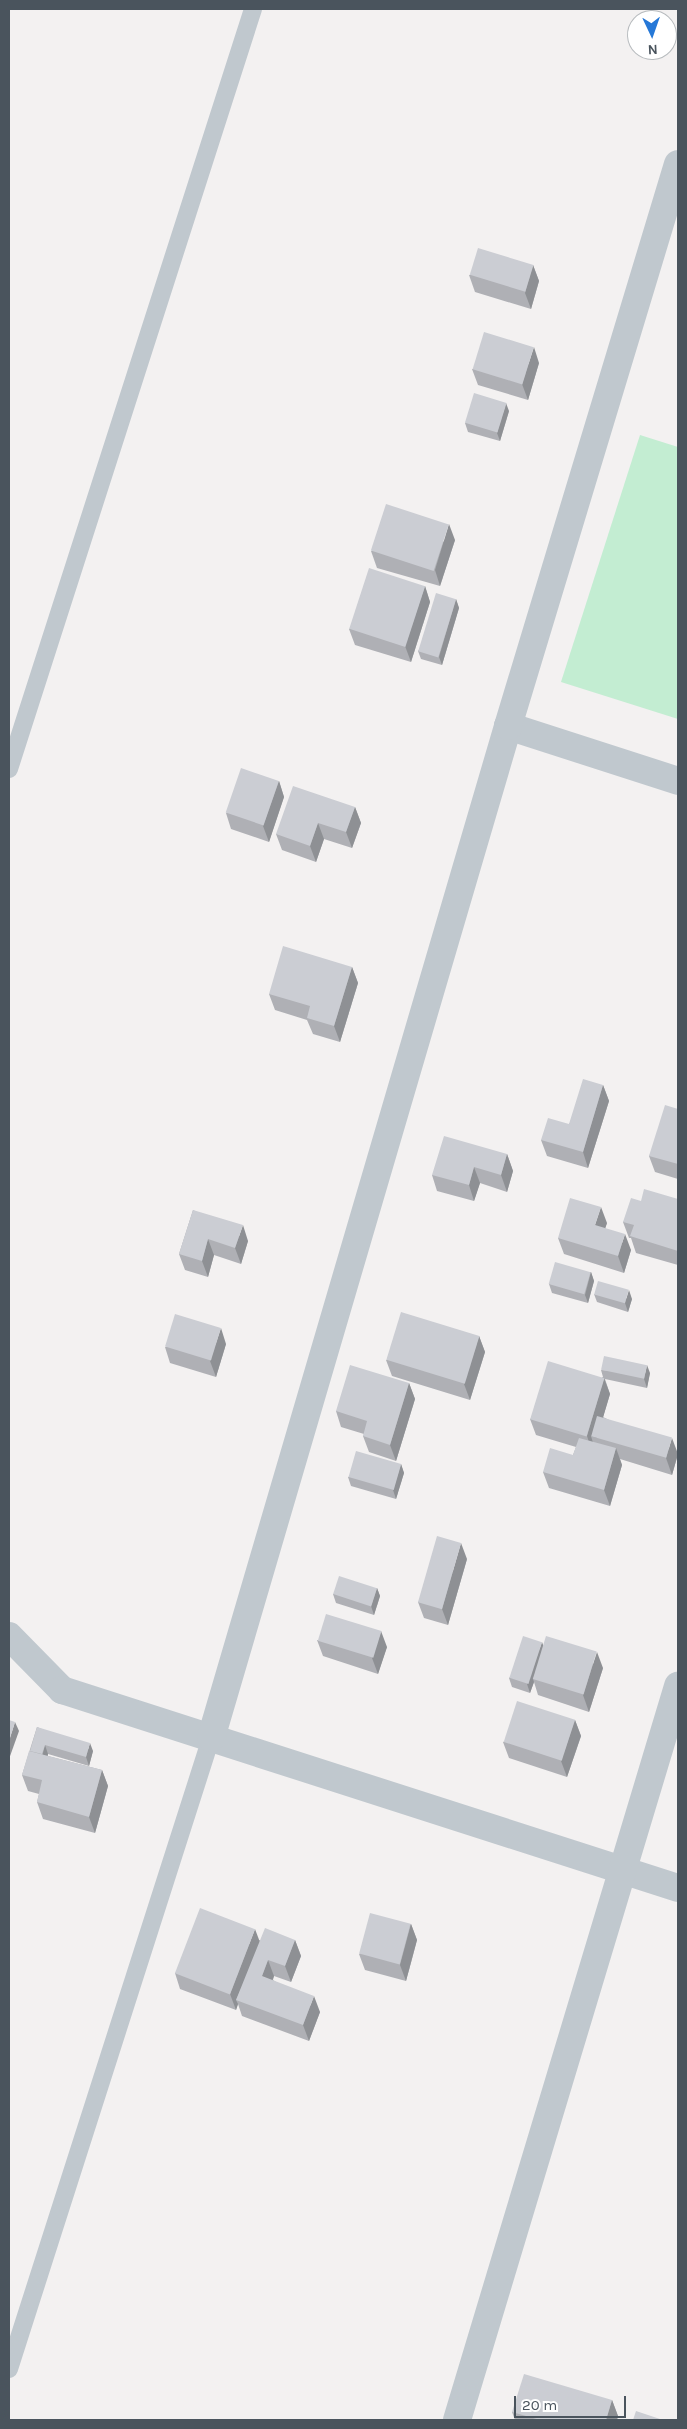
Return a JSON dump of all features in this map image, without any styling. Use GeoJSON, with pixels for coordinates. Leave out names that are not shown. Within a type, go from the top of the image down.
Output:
{"type":"FeatureCollection","features":[{"type":"Feature","properties":{"kind":"street"},"geometry":{"type":"LineString","coordinates":[[211,1738],[508,726],[678,164]]}},
{"type":"Feature","properties":{"kind":"street"},"geometry":{"type":"LineString","coordinates":[[508,726],[678,781]]}},
{"type":"Feature","properties":{"kind":"street"},"geometry":{"type":"LineString","coordinates":[[9,1636],[62,1690],[678,1888]]}},
{"type":"Feature","properties":{"kind":"street"},"geometry":{"type":"LineString","coordinates":[[457,2420],[678,1686]]}},
{"type":"Feature","properties":{"kind":"lane"},"geometry":{"type":"LineString","coordinates":[[9,769],[253,9]]}},
{"type":"Feature","properties":{"kind":"lane"},"geometry":{"type":"LineString","coordinates":[[9,2369],[211,1738]]}},
{"type":"Feature","properties":{"kind":"green space"},"geometry":{"type":"Polygon","coordinates":[[[640,435],[678,447],[678,719],[561,682],[640,435]]]}},
{"type":"Feature","properties":{"kind":"building"},"geometry":{"type":"Polygon","coordinates":[[[478,248],[533,265],[525,292],[470,275],[478,248]]]}},
{"type":"Feature","properties":{"kind":"building"},"geometry":{"type":"Polygon","coordinates":[[[484,332],[534,347],[522,384],[473,369],[484,332]]]}},
{"type":"Feature","properties":{"kind":"building"},"geometry":{"type":"Polygon","coordinates":[[[474,393],[507,403],[497,433],[465,423],[474,393]]]}},
{"type":"Feature","properties":{"kind":"building"},"geometry":{"type":"Polygon","coordinates":[[[386,504],[449,524],[434,571],[371,551],[386,504]]]}},
{"type":"Feature","properties":{"kind":"building"},"geometry":{"type":"Polygon","coordinates":[[[369,568],[425,586],[405,647],[349,629],[369,568]]]}},
{"type":"Feature","properties":{"kind":"building"},"geometry":{"type":"Polygon","coordinates":[[[436,593],[456,599],[438,657],[418,651],[436,593]]]}},
{"type":"Feature","properties":{"kind":"building"},"geometry":{"type":"Polygon","coordinates":[[[241,768],[279,781],[264,825],[226,812],[241,768]]]}},
{"type":"Feature","properties":{"kind":"building"},"geometry":{"type":"Polygon","coordinates":[[[293,786],[355,807],[346,832],[318,823],[310,846],[276,834],[293,786]]]}},
{"type":"Feature","properties":{"kind":"building"},"geometry":{"type":"Polygon","coordinates":[[[283,946],[352,967],[334,1026],[307,1018],[310,1006],[269,994],[283,946]]]}},
{"type":"Feature","properties":{"kind":"building"},"geometry":{"type":"Polygon","coordinates":[[[583,1079],[603,1085],[583,1152],[541,1140],[548,1118],[569,1124],[583,1079]]]}},
{"type":"Feature","properties":{"kind":"building"},"geometry":{"type":"Polygon","coordinates":[[[665,1105],[678,1109],[678,1164],[649,1156],[665,1105]]]}},
{"type":"Feature","properties":{"kind":"building"},"geometry":{"type":"Polygon","coordinates":[[[444,1136],[507,1154],[501,1175],[474,1167],[469,1185],[432,1175],[444,1136]]]}},
{"type":"Feature","properties":{"kind":"building"},"geometry":{"type":"Polygon","coordinates":[[[644,1189],[678,1199],[678,1251],[630,1236],[634,1225],[623,1222],[631,1198],[641,1201],[644,1189]]]}},
{"type":"Feature","properties":{"kind":"building"},"geometry":{"type":"Polygon","coordinates":[[[570,1198],[601,1207],[595,1225],[625,1234],[618,1256],[558,1238],[570,1198]]]}},
{"type":"Feature","properties":{"kind":"building"},"geometry":{"type":"Polygon","coordinates":[[[193,1210],[243,1225],[235,1248],[208,1239],[202,1261],[179,1254],[193,1210]]]}},
{"type":"Feature","properties":{"kind":"building"},"geometry":{"type":"Polygon","coordinates":[[[555,1262],[591,1272],[584,1294],[549,1284],[555,1262]]]}},
{"type":"Feature","properties":{"kind":"building"},"geometry":{"type":"Polygon","coordinates":[[[598,1281],[629,1290],[625,1303],[594,1294],[598,1281]]]}},
{"type":"Feature","properties":{"kind":"building"},"geometry":{"type":"Polygon","coordinates":[[[401,1312],[479,1336],[465,1384],[386,1360],[401,1312]]]}},
{"type":"Feature","properties":{"kind":"building"},"geometry":{"type":"Polygon","coordinates":[[[175,1314],[221,1328],[211,1361],[165,1347],[175,1314]]]}},
{"type":"Feature","properties":{"kind":"building"},"geometry":{"type":"Polygon","coordinates":[[[604,1356],[647,1365],[644,1379],[601,1370],[604,1356]]]}},
{"type":"Feature","properties":{"kind":"building"},"geometry":{"type":"Polygon","coordinates":[[[548,1361],[604,1378],[587,1437],[530,1419],[548,1361]]]}},
{"type":"Feature","properties":{"kind":"building"},"geometry":{"type":"Polygon","coordinates":[[[350,1365],[409,1383],[390,1445],[363,1436],[367,1421],[336,1411],[350,1365]]]}},
{"type":"Feature","properties":{"kind":"building"},"geometry":{"type":"Polygon","coordinates":[[[597,1416],[672,1437],[666,1458],[591,1436],[597,1416]]]}},
{"type":"Feature","properties":{"kind":"building"},"geometry":{"type":"Polygon","coordinates":[[[579,1438],[616,1448],[604,1490],[543,1472],[550,1448],[573,1455],[579,1438]]]}},
{"type":"Feature","properties":{"kind":"building"},"geometry":{"type":"Polygon","coordinates":[[[356,1451],[401,1464],[394,1490],[349,1477],[356,1451]]]}},
{"type":"Feature","properties":{"kind":"building"},"geometry":{"type":"Polygon","coordinates":[[[437,1536],[461,1543],[442,1609],[418,1602],[437,1536]]]}},
{"type":"Feature","properties":{"kind":"building"},"geometry":{"type":"Polygon","coordinates":[[[339,1576],[377,1588],[371,1606],[333,1594],[339,1576]]]}},
{"type":"Feature","properties":{"kind":"building"},"geometry":{"type":"Polygon","coordinates":[[[326,1614],[381,1631],[373,1658],[318,1641],[326,1614]]]}},
{"type":"Feature","properties":{"kind":"building"},"geometry":{"type":"Polygon","coordinates":[[[523,1636],[542,1642],[528,1684],[509,1678],[523,1636]]]}},
{"type":"Feature","properties":{"kind":"building"},"geometry":{"type":"Polygon","coordinates":[[[546,1636],[597,1651],[584,1695],[533,1679],[546,1636]]]}},
{"type":"Feature","properties":{"kind":"building"},"geometry":{"type":"Polygon","coordinates":[[[517,1701],[575,1720],[562,1761],[504,1742],[517,1701]]]}},
{"type":"Feature","properties":{"kind":"building"},"geometry":{"type":"Polygon","coordinates":[[[9,1720],[15,1722],[9,1741],[9,1720]]]}},
{"type":"Feature","properties":{"kind":"building"},"geometry":{"type":"Polygon","coordinates":[[[37,1727],[90,1743],[86,1757],[45,1745],[42,1754],[30,1751],[37,1727]]]}},
{"type":"Feature","properties":{"kind":"building"},"geometry":{"type":"Polygon","coordinates":[[[29,1751],[102,1770],[89,1817],[37,1802],[42,1780],[22,1775],[29,1751]]]}},
{"type":"Feature","properties":{"kind":"building"},"geometry":{"type":"Polygon","coordinates":[[[200,1908],[255,1929],[230,1994],[175,1973],[200,1908]]]}},
{"type":"Feature","properties":{"kind":"building"},"geometry":{"type":"Polygon","coordinates":[[[370,1913],[411,1924],[400,1964],[359,1954],[370,1913]]]}},
{"type":"Feature","properties":{"kind":"building"},"geometry":{"type":"Polygon","coordinates":[[[265,1928],[295,1940],[285,1966],[268,1960],[262,1976],[314,1996],[303,2025],[236,2000],[265,1928]]]}},
{"type":"Feature","properties":{"kind":"building"},"geometry":{"type":"Polygon","coordinates":[[[524,2374],[612,2400],[606,2420],[540,2420],[512,2412],[524,2374]]]}},
{"type":"Feature","properties":{"kind":"building"},"geometry":{"type":"Polygon","coordinates":[[[636,2411],[663,2420],[633,2420],[636,2411]]]}}]}
